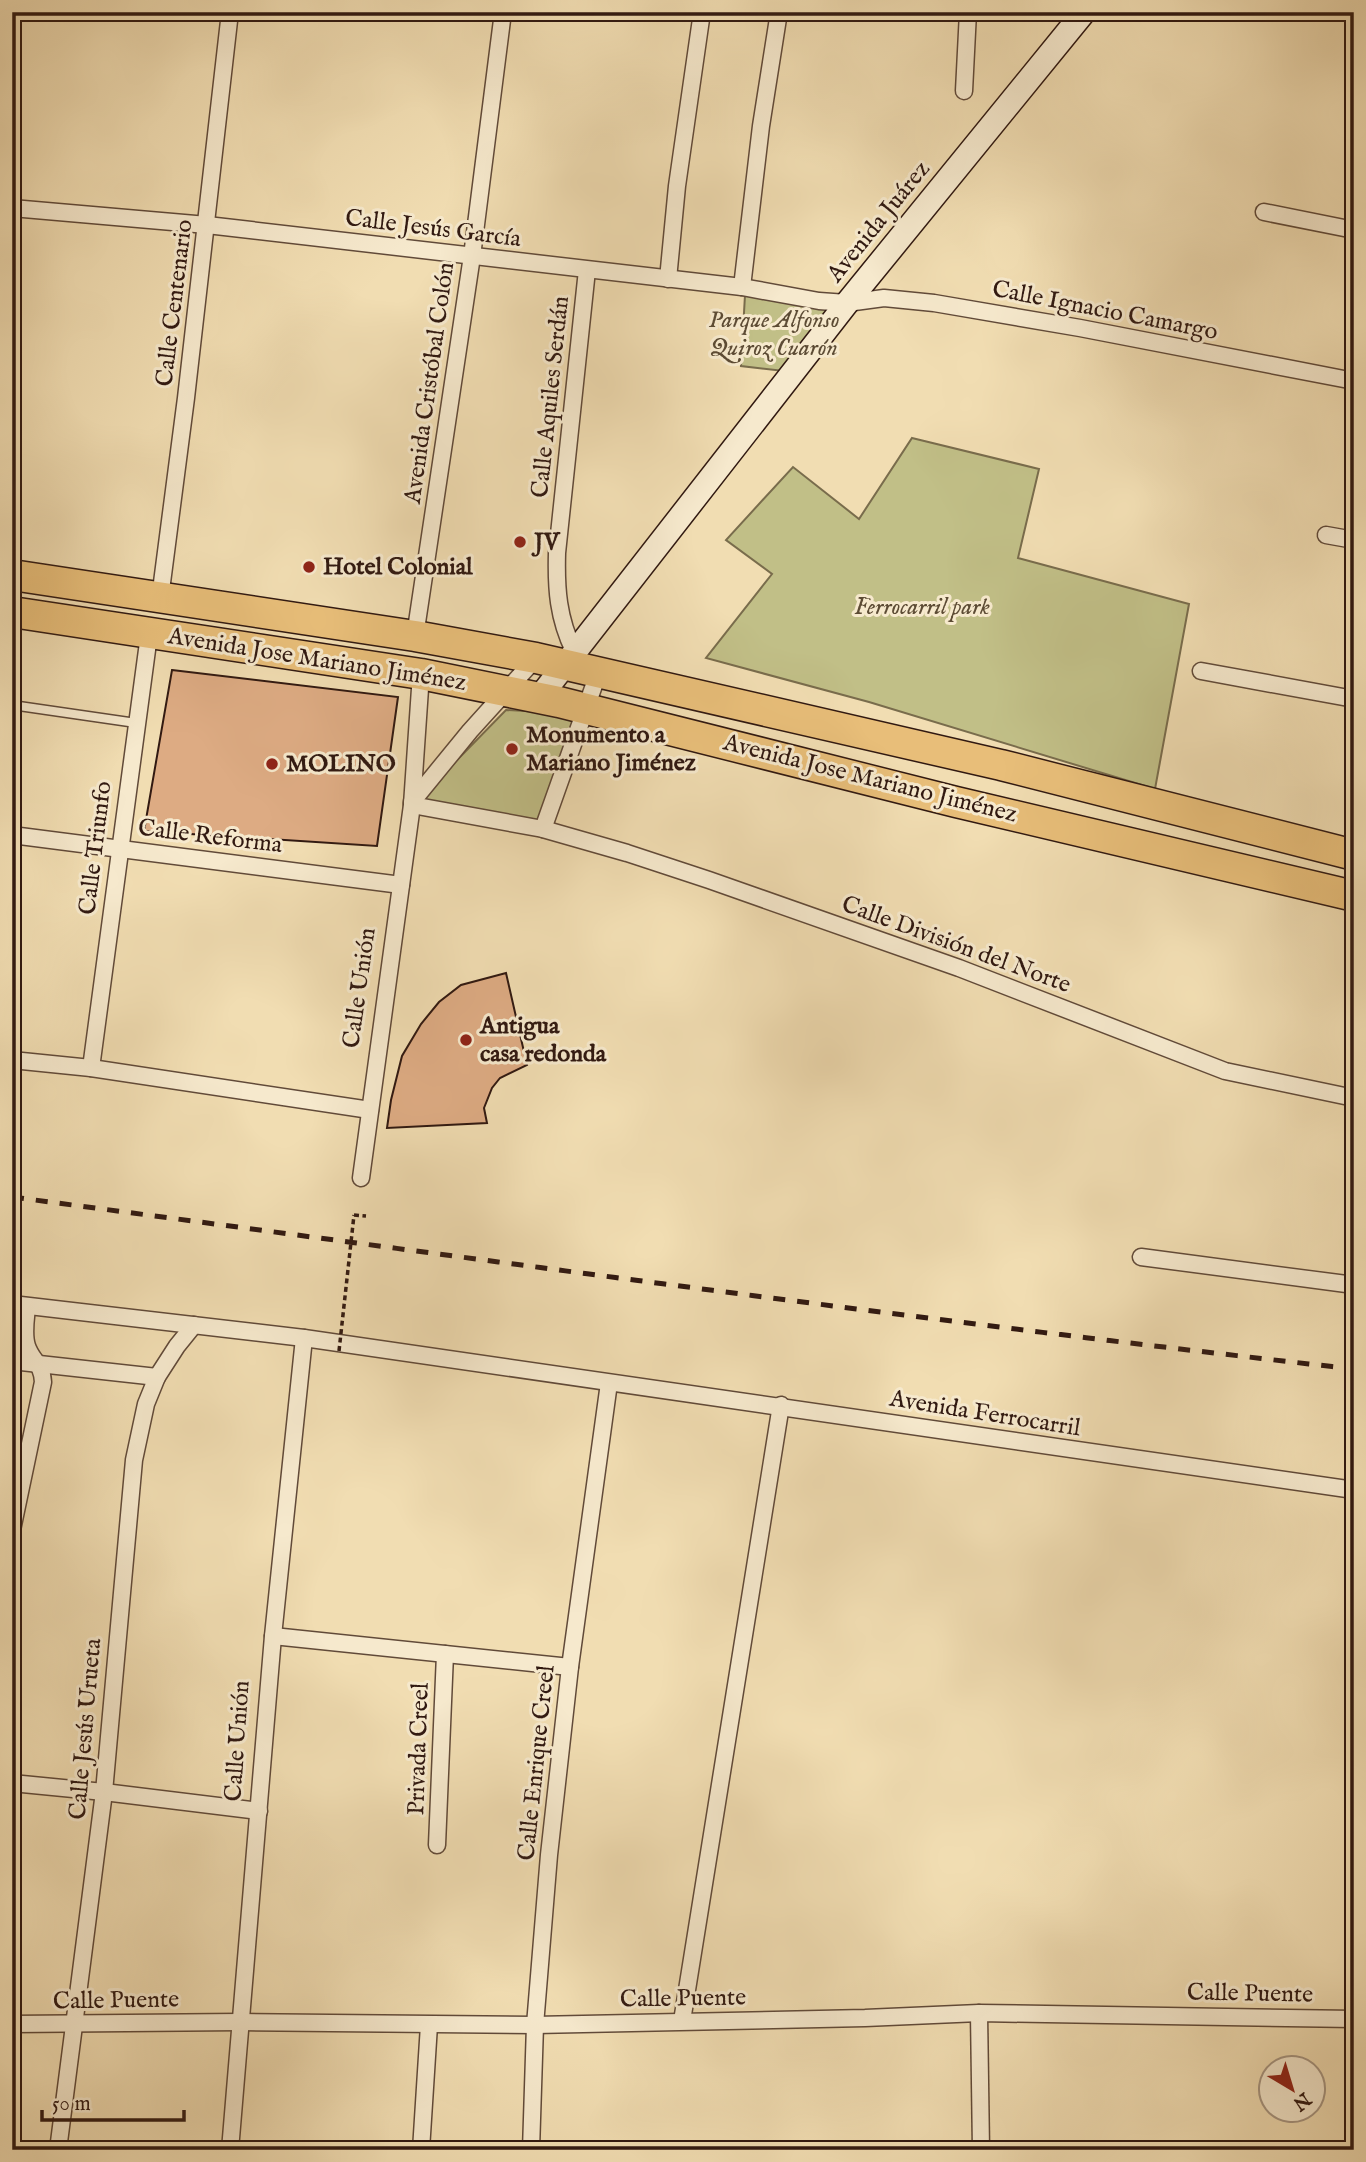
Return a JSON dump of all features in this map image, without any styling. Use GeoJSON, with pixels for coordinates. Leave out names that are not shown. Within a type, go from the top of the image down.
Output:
{"type":"FeatureCollection","features":[{"type":"Feature","properties":{"kind":"highway","name":"Avenida Jose Mariano Jiménez"},"geometry":{"type":"LineString","coordinates":[[12,575],[557,658],[598,674],[1001,765],[1354,855]]}},
{"type":"Feature","properties":{"kind":"highway","name":"Avenida Jose Mariano Jiménez"},"geometry":{"type":"LineString","coordinates":[[12,612],[149,635],[421,674],[507,691],[956,802],[1354,896]]}},
{"type":"Feature","properties":{"kind":"main road","name":"Avenida Juárez"},"geometry":{"type":"LineString","coordinates":[[557,658],[1084,12]]}},
{"type":"Feature","properties":{"kind":"main road"},"geometry":{"type":"LineString","coordinates":[[538,698],[557,658]]}},
{"type":"Feature","properties":{"kind":"street","name":"Calle Centenario"},"geometry":{"type":"LineString","coordinates":[[160,598],[207,225],[230,12]]}},
{"type":"Feature","properties":{"kind":"street","name":"Avenida Cristóbal Colón"},"geometry":{"type":"LineString","coordinates":[[415,636],[472,256],[503,12]]}},
{"type":"Feature","properties":{"kind":"street"},"geometry":{"type":"LineString","coordinates":[[668,279],[677,186],[702,12]]}},
{"type":"Feature","properties":{"kind":"street"},"geometry":{"type":"LineString","coordinates":[[742,288],[761,127],[779,12]]}},
{"type":"Feature","properties":{"kind":"street"},"geometry":{"type":"LineString","coordinates":[[964,91],[968,12]]}},
{"type":"Feature","properties":{"kind":"street","name":"Calle Jesús García"},"geometry":{"type":"LineString","coordinates":[[12,208],[207,225],[742,288],[847,303]]}},
{"type":"Feature","properties":{"kind":"street"},"geometry":{"type":"LineString","coordinates":[[1264,212],[1354,230]]}},
{"type":"Feature","properties":{"kind":"street","name":"Calle Aquiles Serdán"},"geometry":{"type":"LineString","coordinates":[[557,658],[557,553],[587,270]]}},
{"type":"Feature","properties":{"kind":"street","name":"Calle Ignacio Camargo"},"geometry":{"type":"LineString","coordinates":[[847,303],[884,298],[934,303],[1354,381]]}},
{"type":"Feature","properties":{"kind":"street"},"geometry":{"type":"LineString","coordinates":[[1326,535],[1354,540]]}},
{"type":"Feature","properties":{"kind":"street","name":"Calle Triunfo"},"geometry":{"type":"LineString","coordinates":[[91,1068],[118,848],[149,635]]}},
{"type":"Feature","properties":{"kind":"street"},"geometry":{"type":"LineString","coordinates":[[557,658],[507,691],[412,804],[543,829],[598,674]]}},
{"type":"Feature","properties":{"kind":"street"},"geometry":{"type":"LineString","coordinates":[[1201,671],[1354,699]]}},
{"type":"Feature","properties":{"kind":"street","name":"Calle Unión"},"geometry":{"type":"LineString","coordinates":[[361,1178],[412,804],[421,674]]}},
{"type":"Feature","properties":{"kind":"street","name":"Calle División del Norte"},"geometry":{"type":"LineString","coordinates":[[543,829],[709,880],[920,955],[1225,1071],[1354,1098]]}},
{"type":"Feature","properties":{"kind":"street","name":"Calle Reforma"},"geometry":{"type":"LineString","coordinates":[[12,835],[401,885]]}},
{"type":"Feature","properties":{"kind":"street"},"geometry":{"type":"LineString","coordinates":[[12,1060],[91,1068],[370,1110]]}},
{"type":"Feature","properties":{"kind":"street"},"geometry":{"type":"LineString","coordinates":[[1141,1257],[1354,1285]]}},
{"type":"Feature","properties":{"kind":"street"},"geometry":{"type":"LineString","coordinates":[[12,1531],[43,1382],[40,1366],[26,1342],[20,1305]]}},
{"type":"Feature","properties":{"kind":"street","name":"Avenida Ferrocarril"},"geometry":{"type":"LineString","coordinates":[[20,1305],[304,1338],[1354,1490]]}},
{"type":"Feature","properties":{"kind":"street","name":"Calle Jesús Urueta"},"geometry":{"type":"LineString","coordinates":[[58,2150],[104,1792],[134,1460],[146,1404],[157,1377],[194,1325]]}},
{"type":"Feature","properties":{"kind":"street","name":"Calle Unión"},"geometry":{"type":"LineString","coordinates":[[230,2150],[273,1636],[304,1338]]}},
{"type":"Feature","properties":{"kind":"street"},"geometry":{"type":"LineString","coordinates":[[12,1361],[157,1377]]}},
{"type":"Feature","properties":{"kind":"street","name":"Calle Enrique Creel"},"geometry":{"type":"LineString","coordinates":[[531,2150],[535,2025],[549,1855],[570,1667],[609,1383]]}},
{"type":"Feature","properties":{"kind":"street"},"geometry":{"type":"LineString","coordinates":[[682,2021],[781,1405]]}},
{"type":"Feature","properties":{"kind":"street","name":"Privada Creel"},"geometry":{"type":"LineString","coordinates":[[273,1636],[570,1667]]}},
{"type":"Feature","properties":{"kind":"street","name":"Privada Creel"},"geometry":{"type":"LineString","coordinates":[[437,1845],[445,1654]]}},
{"type":"Feature","properties":{"kind":"street"},"geometry":{"type":"LineString","coordinates":[[12,1783],[259,1811]]}},
{"type":"Feature","properties":{"kind":"street"},"geometry":{"type":"LineString","coordinates":[[979,2013],[981,2150]]}},
{"type":"Feature","properties":{"kind":"street","name":"Calle Puente"},"geometry":{"type":"LineString","coordinates":[[12,2024],[241,2022],[535,2025],[979,2013],[1354,2019]]}},
{"type":"Feature","properties":{"kind":"street"},"geometry":{"type":"LineString","coordinates":[[421,2150],[429,2025]]}},
{"type":"Feature","properties":{"kind":"lane"},"geometry":{"type":"LineString","coordinates":[[12,705],[136,723]]}},
{"type":"Feature","properties":{"kind":"path"},"geometry":{"type":"LineString","coordinates":[[339,1351],[354,1215],[366,1216]]}},
{"type":"Feature","properties":{"kind":"green space","name":"Parque Alfonso Quiroz Cuarón"},"geometry":{"type":"Polygon","coordinates":[[[745,295],[835,308],[784,371],[741,366],[745,295]]]}},
{"type":"Feature","properties":{"kind":"green space","name":"Ferrocarril park"},"geometry":{"type":"Polygon","coordinates":[[[912,438],[1039,469],[1018,558],[1189,604],[1155,789],[869,702],[706,658],[772,574],[726,540],[793,467],[859,519],[912,438]]]}},
{"type":"Feature","properties":{"kind":"green space"},"geometry":{"type":"Polygon","coordinates":[[[506,710],[579,714],[540,823],[418,800],[506,710]]]}},
{"type":"Feature","properties":{"kind":"building","name":"MOLINO"},"geometry":{"type":"Polygon","coordinates":[[[172,670],[398,697],[377,846],[144,831],[172,670]]]}},
{"type":"Feature","properties":{"kind":"building","name":"Antigua casa redonda"},"geometry":{"type":"Polygon","coordinates":[[[506,973],[527,1065],[500,1078],[492,1088],[484,1108],[487,1123],[387,1128],[402,1056],[421,1024],[439,1002],[461,985],[506,973]]]}},
{"type":"Feature","properties":{"kind":"railway"},"geometry":{"type":"LineString","coordinates":[[12,1197],[850,1308],[1354,1369]]}},
{"type":"Feature","properties":{"kind":"place","name":"JV"},"geometry":{"type":"Point","coordinates":[520,542]}},
{"type":"Feature","properties":{"kind":"place","name":"Hotel Colonial"},"geometry":{"type":"Point","coordinates":[309,567]}},
{"type":"Feature","properties":{"kind":"place","name":"Monumento a Mariano Jiménez"},"geometry":{"type":"Point","coordinates":[512,749]}},
{"type":"Feature","properties":{"kind":"place","name":"MOLINO"},"geometry":{"type":"Point","coordinates":[272,764]}},
{"type":"Feature","properties":{"kind":"place","name":"Antigua casa redonda"},"geometry":{"type":"Point","coordinates":[466,1040]}}]}
